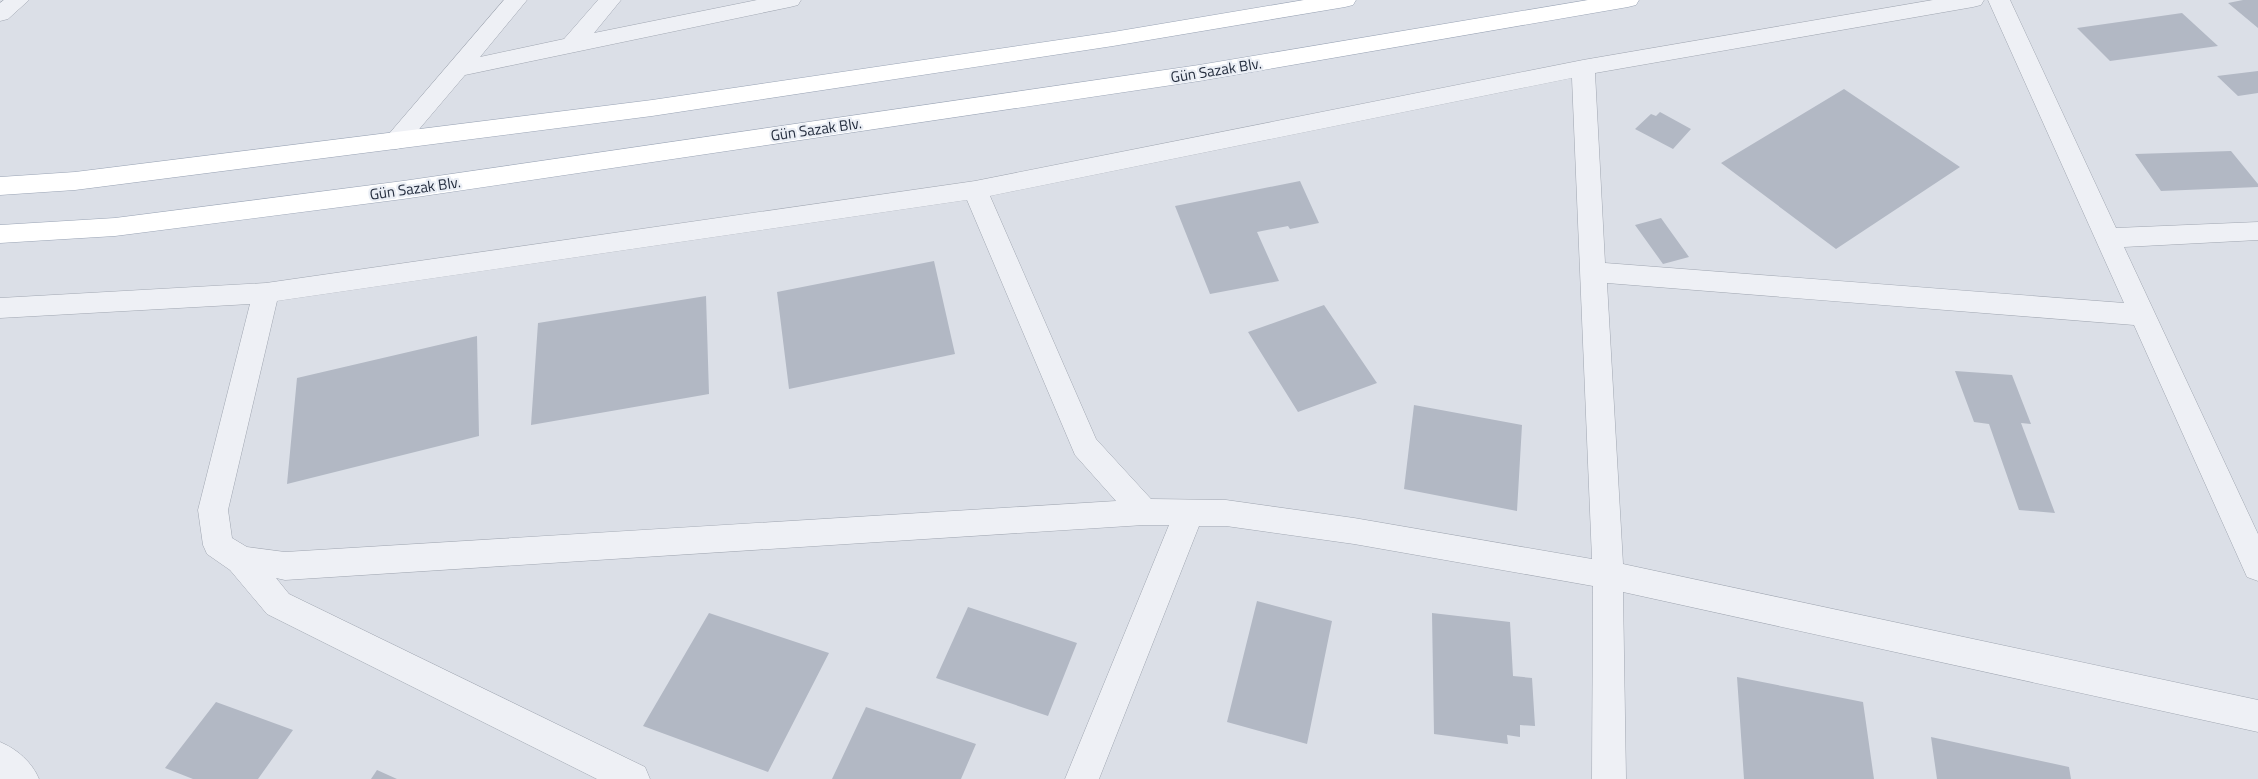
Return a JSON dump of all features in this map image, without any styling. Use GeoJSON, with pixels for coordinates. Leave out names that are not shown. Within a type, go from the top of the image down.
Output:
{"type":"FeatureCollection","features":[{"type":"Feature","properties":{"kind":"main road"},"geometry":{"type":"LineString","coordinates":[[0,186],[76,181],[652,108],[1113,39],[1344,0]]}},
{"type":"Feature","properties":{"kind":"main road","name":"Gün Sazak Blv."},"geometry":{"type":"LineString","coordinates":[[0,234],[115,227],[413,188],[1199,73],[1628,0]]}},
{"type":"Feature","properties":{"kind":"street"},"geometry":{"type":"LineString","coordinates":[[0,14],[18,0]]}},
{"type":"Feature","properties":{"kind":"street"},"geometry":{"type":"LineString","coordinates":[[396,141],[516,0]]}},
{"type":"Feature","properties":{"kind":"street"},"geometry":{"type":"LineString","coordinates":[[571,46],[610,0]]}},
{"type":"Feature","properties":{"kind":"street"},"geometry":{"type":"LineString","coordinates":[[457,69],[790,0]]}},
{"type":"Feature","properties":{"kind":"street"},"geometry":{"type":"LineString","coordinates":[[0,308],[266,293],[975,190],[1583,68],[1973,0]]}},
{"type":"Feature","properties":{"kind":"street"},"geometry":{"type":"LineString","coordinates":[[1999,0],[2258,567]]}},
{"type":"Feature","properties":{"kind":"street"},"geometry":{"type":"LineString","coordinates":[[1583,68],[1608,575],[1609,779]]}},
{"type":"Feature","properties":{"kind":"street"},"geometry":{"type":"LineString","coordinates":[[975,190],[1085,447],[1144,512]]}},
{"type":"Feature","properties":{"kind":"street"},"geometry":{"type":"LineString","coordinates":[[2108,238],[2258,231]]}},
{"type":"Feature","properties":{"kind":"street"},"geometry":{"type":"LineString","coordinates":[[1593,272],[2143,315]]}},
{"type":"Feature","properties":{"kind":"street"},"geometry":{"type":"LineString","coordinates":[[266,293],[213,510],[218,545],[241,560],[278,604],[633,779]]}},
{"type":"Feature","properties":{"kind":"street"},"geometry":{"type":"LineString","coordinates":[[241,560],[285,566],[1144,512],[1226,513],[1354,531],[1608,575],[2258,716]]}},
{"type":"Feature","properties":{"kind":"street"},"geometry":{"type":"LineString","coordinates":[[1082,779],[1189,513]]}},
{"type":"Feature","properties":{"kind":"street"},"geometry":{"type":"LineString","coordinates":[[0,758],[22,779]]}},
{"type":"Feature","properties":{"kind":"building"},"geometry":{"type":"Polygon","coordinates":[[[2258,0],[2258,28],[2228,3],[2258,0]]]}},
{"type":"Feature","properties":{"kind":"building"},"geometry":{"type":"Polygon","coordinates":[[[2182,13],[2218,46],[2110,61],[2077,28],[2182,13]]]}},
{"type":"Feature","properties":{"kind":"building"},"geometry":{"type":"Polygon","coordinates":[[[2258,71],[2258,93],[2238,96],[2217,76],[2258,71]]]}},
{"type":"Feature","properties":{"kind":"building"},"geometry":{"type":"Polygon","coordinates":[[[1844,89],[1960,167],[1836,249],[1721,163],[1844,89]]]}},
{"type":"Feature","properties":{"kind":"building"},"geometry":{"type":"Polygon","coordinates":[[[1660,112],[1691,129],[1673,149],[1635,129],[1651,114],[1656,116],[1660,112]]]}},
{"type":"Feature","properties":{"kind":"building"},"geometry":{"type":"Polygon","coordinates":[[[2231,151],[2258,184],[2258,187],[2161,191],[2135,154],[2231,151]]]}},
{"type":"Feature","properties":{"kind":"building"},"geometry":{"type":"Polygon","coordinates":[[[1300,181],[1319,223],[1290,229],[1288,226],[1257,232],[1279,281],[1210,294],[1175,206],[1300,181]]]}},
{"type":"Feature","properties":{"kind":"building"},"geometry":{"type":"Polygon","coordinates":[[[1661,218],[1689,257],[1663,264],[1635,225],[1661,218]]]}},
{"type":"Feature","properties":{"kind":"building"},"geometry":{"type":"Polygon","coordinates":[[[934,261],[955,354],[789,389],[777,292],[934,261]]]}},
{"type":"Feature","properties":{"kind":"building"},"geometry":{"type":"Polygon","coordinates":[[[706,296],[709,394],[531,425],[538,323],[706,296]]]}},
{"type":"Feature","properties":{"kind":"building"},"geometry":{"type":"Polygon","coordinates":[[[1324,305],[1377,383],[1298,412],[1248,332],[1324,305]]]}},
{"type":"Feature","properties":{"kind":"building"},"geometry":{"type":"Polygon","coordinates":[[[477,336],[479,436],[287,484],[297,378],[477,336]]]}},
{"type":"Feature","properties":{"kind":"building"},"geometry":{"type":"Polygon","coordinates":[[[1955,371],[2012,375],[2031,424],[2021,423],[2055,513],[2019,510],[1989,424],[1974,422],[1955,371]]]}},
{"type":"Feature","properties":{"kind":"building"},"geometry":{"type":"Polygon","coordinates":[[[1414,405],[1522,425],[1517,511],[1404,489],[1414,405]]]}},
{"type":"Feature","properties":{"kind":"building"},"geometry":{"type":"Polygon","coordinates":[[[1257,601],[1332,621],[1307,744],[1227,722],[1257,601]]]}},
{"type":"Feature","properties":{"kind":"building"},"geometry":{"type":"Polygon","coordinates":[[[968,607],[1077,643],[1048,716],[936,678],[968,607]]]}},
{"type":"Feature","properties":{"kind":"building"},"geometry":{"type":"Polygon","coordinates":[[[709,613],[829,653],[768,772],[643,726],[709,613]]]}},
{"type":"Feature","properties":{"kind":"building"},"geometry":{"type":"Polygon","coordinates":[[[1432,613],[1510,622],[1513,676],[1532,678],[1535,726],[1520,725],[1520,737],[1507,735],[1508,744],[1434,734],[1432,613]]]}},
{"type":"Feature","properties":{"kind":"building"},"geometry":{"type":"Polygon","coordinates":[[[1737,677],[1863,702],[1874,779],[1744,779],[1737,677]]]}},
{"type":"Feature","properties":{"kind":"building"},"geometry":{"type":"Polygon","coordinates":[[[216,702],[293,730],[258,779],[193,779],[165,768],[216,702]]]}},
{"type":"Feature","properties":{"kind":"building"},"geometry":{"type":"Polygon","coordinates":[[[866,707],[976,744],[961,779],[832,779],[866,707]]]}},
{"type":"Feature","properties":{"kind":"building"},"geometry":{"type":"Polygon","coordinates":[[[1931,737],[2069,767],[2071,779],[1937,779],[1931,737]]]}},
{"type":"Feature","properties":{"kind":"building"},"geometry":{"type":"Polygon","coordinates":[[[377,770],[397,779],[371,779],[377,770]]]}}]}
